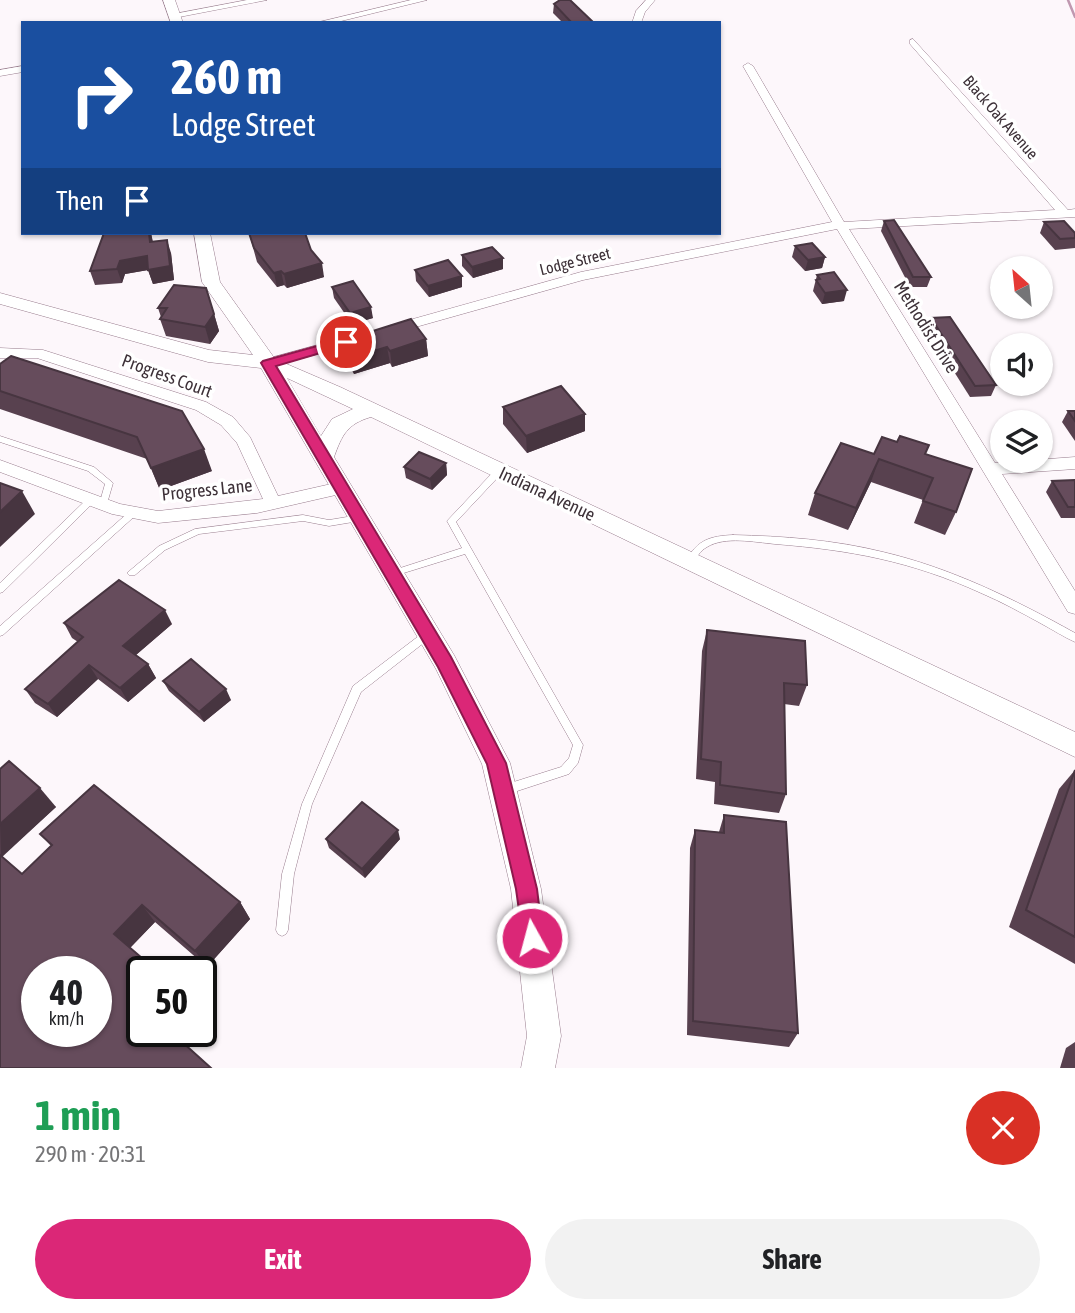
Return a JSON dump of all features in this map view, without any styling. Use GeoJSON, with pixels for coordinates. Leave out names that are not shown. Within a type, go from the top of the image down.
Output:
{"type":"FeatureCollection","features":[{"type":"Feature","properties":{"kind":"main road"},"geometry":{"type":"LineString","coordinates":[[169,0],[175,19]]}},
{"type":"Feature","properties":{"kind":"main road"},"geometry":{"type":"LineString","coordinates":[[202,235],[211,282],[268,363],[428,634],[496,763],[526,889],[544,1036],[538,1068]]}},
{"type":"Feature","properties":{"kind":"main road","name":"Indiana Avenue"},"geometry":{"type":"LineString","coordinates":[[4,302],[208,356],[268,363],[372,410],[1075,746]]}},
{"type":"Feature","properties":{"kind":"main road"},"geometry":{"type":"LineString","coordinates":[[323,457],[335,426],[344,417],[372,410]]}},
{"type":"Feature","properties":{"kind":"street"},"geometry":{"type":"LineString","coordinates":[[175,19],[263,0]]}},
{"type":"Feature","properties":{"kind":"street"},"geometry":{"type":"LineString","coordinates":[[328,21],[423,0]]}},
{"type":"Feature","properties":{"kind":"street"},"geometry":{"type":"LineString","coordinates":[[637,21],[640,10],[650,0]]}},
{"type":"Feature","properties":{"kind":"street","name":"Black Oak Avenue"},"geometry":{"type":"LineString","coordinates":[[913,42],[1070,213]]}},
{"type":"Feature","properties":{"kind":"street","name":"Methodist Drive"},"geometry":{"type":"LineString","coordinates":[[748,66],[842,228],[990,466]]}},
{"type":"Feature","properties":{"kind":"street"},"geometry":{"type":"LineString","coordinates":[[0,73],[21,69]]}},
{"type":"Feature","properties":{"kind":"street","name":"Lodge Street"},"geometry":{"type":"LineString","coordinates":[[268,363],[581,276],[831,226],[842,228],[1070,213]]}},
{"type":"Feature","properties":{"kind":"street","name":"Progress Court"},"geometry":{"type":"LineString","coordinates":[[0,353],[38,353],[201,405],[227,421],[244,441],[273,503]]}},
{"type":"Feature","properties":{"kind":"street"},"geometry":{"type":"LineString","coordinates":[[1053,465],[1075,463]]}},
{"type":"Feature","properties":{"kind":"street","name":"Progress Lane"},"geometry":{"type":"LineString","coordinates":[[0,466],[97,502],[158,517],[273,503],[340,488]]}},
{"type":"Feature","properties":{"kind":"street","name":"Methodist Drive"},"geometry":{"type":"LineString","coordinates":[[994,473],[1075,607]]}},
{"type":"Feature","properties":{"kind":"lane"},"geometry":{"type":"LineString","coordinates":[[0,439],[91,469],[109,483],[97,502],[0,589]]}},
{"type":"Feature","properties":{"kind":"lane"},"geometry":{"type":"LineString","coordinates":[[499,471],[451,522],[578,745],[574,760],[565,771],[503,791]]}},
{"type":"Feature","properties":{"kind":"lane"},"geometry":{"type":"LineString","coordinates":[[0,632],[133,513]]}},
{"type":"Feature","properties":{"kind":"lane"},"geometry":{"type":"LineString","coordinates":[[132,573],[162,548],[198,531],[303,518],[329,523],[359,518]]}},
{"type":"Feature","properties":{"kind":"lane"},"geometry":{"type":"LineString","coordinates":[[689,562],[698,546],[709,541],[722,540],[794,542],[861,550],[934,570],[1017,606],[1075,638]]}},
{"type":"Feature","properties":{"kind":"lane"},"geometry":{"type":"LineString","coordinates":[[393,574],[468,550]]}},
{"type":"Feature","properties":{"kind":"lane"},"geometry":{"type":"LineString","coordinates":[[282,930],[288,874],[307,804],[357,689],[428,634]]}},
{"type":"Feature","properties":{"kind":"building"},"geometry":{"type":"Polygon","coordinates":[[[560,0],[570,0],[592,21],[570,21],[554,4],[560,0]]]}},
{"type":"Feature","properties":{"kind":"building"},"geometry":{"type":"Polygon","coordinates":[[[894,220],[931,277],[913,277],[884,221],[894,220]]]}},
{"type":"Feature","properties":{"kind":"building"},"geometry":{"type":"Polygon","coordinates":[[[1064,221],[1075,233],[1075,238],[1060,239],[1044,222],[1064,221]]]}},
{"type":"Feature","properties":{"kind":"building"},"geometry":{"type":"Polygon","coordinates":[[[103,235],[149,235],[150,242],[167,240],[170,266],[148,270],[147,256],[120,261],[117,269],[90,271],[103,235]]]}},
{"type":"Feature","properties":{"kind":"building"},"geometry":{"type":"Polygon","coordinates":[[[250,235],[306,235],[311,250],[322,263],[284,274],[281,271],[274,273],[254,248],[250,235]]]}},
{"type":"Feature","properties":{"kind":"building"},"geometry":{"type":"Polygon","coordinates":[[[812,243],[825,257],[808,260],[795,246],[812,243]]]}},
{"type":"Feature","properties":{"kind":"building"},"geometry":{"type":"Polygon","coordinates":[[[492,247],[503,258],[472,267],[462,255],[492,247]]]}},
{"type":"Feature","properties":{"kind":"building"},"geometry":{"type":"Polygon","coordinates":[[[448,260],[462,276],[428,286],[415,270],[448,260]]]}},
{"type":"Feature","properties":{"kind":"building"},"geometry":{"type":"Polygon","coordinates":[[[834,272],[847,290],[825,293],[816,280],[820,279],[817,275],[834,272]]]}},
{"type":"Feature","properties":{"kind":"building"},"geometry":{"type":"Polygon","coordinates":[[[353,281],[371,307],[350,313],[332,287],[353,281]]]}},
{"type":"Feature","properties":{"kind":"building"},"geometry":{"type":"Polygon","coordinates":[[[174,285],[206,288],[214,314],[205,327],[160,319],[167,308],[158,308],[174,285]]]}},
{"type":"Feature","properties":{"kind":"building"},"geometry":{"type":"Polygon","coordinates":[[[950,317],[990,376],[990,385],[975,386],[931,318],[950,317]]]}},
{"type":"Feature","properties":{"kind":"building"},"geometry":{"type":"Polygon","coordinates":[[[411,319],[426,339],[390,351],[387,347],[351,358],[341,341],[411,319]]]}},
{"type":"Feature","properties":{"kind":"building"},"geometry":{"type":"Polygon","coordinates":[[[11,356],[182,411],[204,449],[151,468],[137,437],[0,391],[0,364],[11,356]]]}},
{"type":"Feature","properties":{"kind":"building"},"geometry":{"type":"Polygon","coordinates":[[[561,386],[585,414],[526,436],[503,407],[561,386]]]}},
{"type":"Feature","properties":{"kind":"building"},"geometry":{"type":"Polygon","coordinates":[[[1068,411],[1075,411],[1075,421],[1068,411]]]}},
{"type":"Feature","properties":{"kind":"building"},"geometry":{"type":"Polygon","coordinates":[[[900,436],[929,445],[925,454],[972,469],[956,512],[923,501],[933,478],[879,459],[856,508],[815,493],[841,443],[874,454],[882,437],[897,442],[900,436]]]}},
{"type":"Feature","properties":{"kind":"building"},"geometry":{"type":"Polygon","coordinates":[[[419,452],[446,463],[430,479],[404,467],[419,452]]]}},
{"type":"Feature","properties":{"kind":"building"},"geometry":{"type":"Polygon","coordinates":[[[1075,480],[1075,507],[1068,507],[1052,481],[1075,480]]]}},
{"type":"Feature","properties":{"kind":"building"},"geometry":{"type":"Polygon","coordinates":[[[0,483],[22,491],[0,512],[0,483]]]}},
{"type":"Feature","properties":{"kind":"building"},"geometry":{"type":"Polygon","coordinates":[[[119,580],[165,610],[123,646],[148,664],[120,688],[89,665],[48,704],[25,689],[83,637],[64,623],[119,580]]]}},
{"type":"Feature","properties":{"kind":"building"},"geometry":{"type":"Polygon","coordinates":[[[707,630],[805,641],[807,685],[784,683],[786,794],[720,785],[721,762],[701,759],[707,630]]]}},
{"type":"Feature","properties":{"kind":"building"},"geometry":{"type":"Polygon","coordinates":[[[191,659],[226,689],[199,712],[163,681],[191,659]]]}},
{"type":"Feature","properties":{"kind":"building"},"geometry":{"type":"Polygon","coordinates":[[[9,761],[40,788],[0,824],[0,769],[9,761]]]}},
{"type":"Feature","properties":{"kind":"building"},"geometry":{"type":"Polygon","coordinates":[[[1075,770],[1075,937],[1026,910],[1075,770]]]}},
{"type":"Feature","properties":{"kind":"building"},"geometry":{"type":"Polygon","coordinates":[[[94,785],[240,902],[195,951],[142,905],[114,934],[140,956],[126,956],[126,1047],[188,1047],[211,1068],[0,1068],[0,855],[22,874],[52,845],[40,834],[94,785]]]}},
{"type":"Feature","properties":{"kind":"building"},"geometry":{"type":"Polygon","coordinates":[[[362,802],[398,830],[362,869],[326,839],[362,802]]]}},
{"type":"Feature","properties":{"kind":"building"},"geometry":{"type":"Polygon","coordinates":[[[724,815],[786,822],[798,1033],[693,1021],[695,830],[724,833],[724,815]]]}},
{"type":"Feature","properties":{"kind":"waterway"},"geometry":{"type":"LineString","coordinates":[[1068,0],[1075,17]]}},
{"type":"Feature","properties":{"kind":"route"},"geometry":{"type":"LineString","coordinates":[[346,342],[268,363],[445,662],[496,763],[526,889],[532,938]]}}]}
